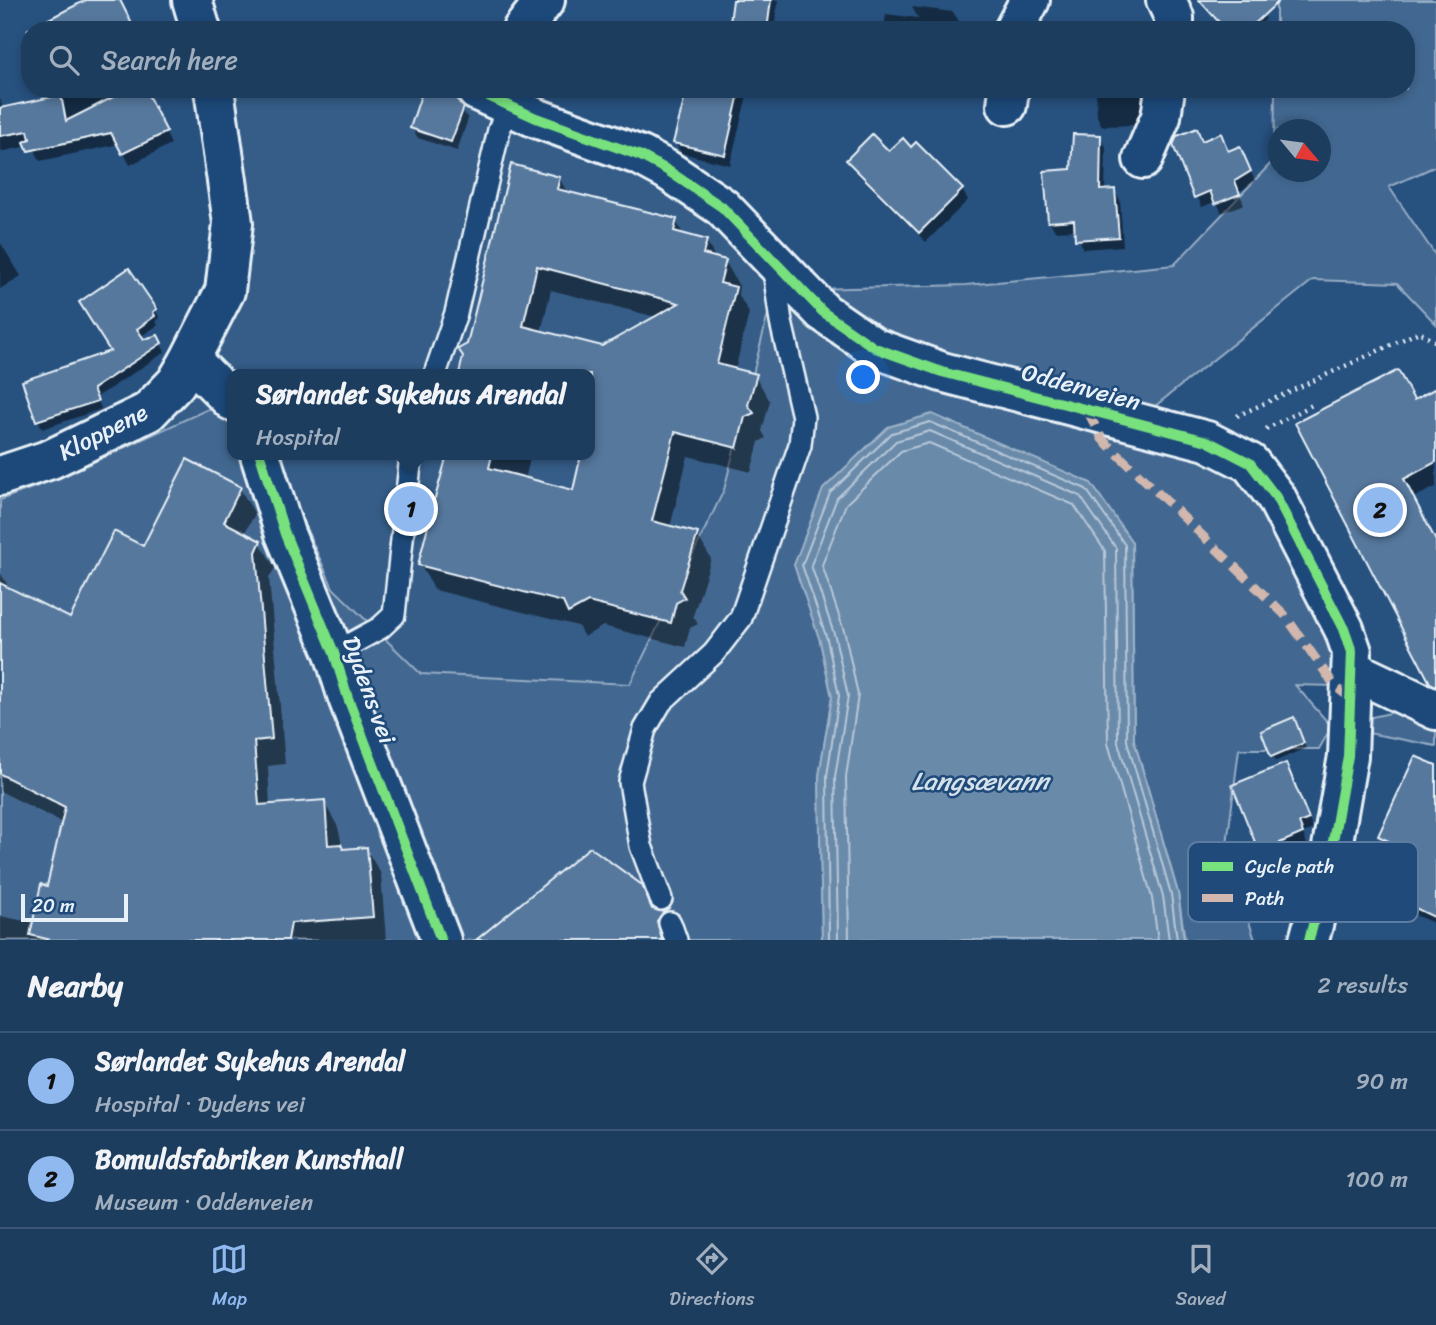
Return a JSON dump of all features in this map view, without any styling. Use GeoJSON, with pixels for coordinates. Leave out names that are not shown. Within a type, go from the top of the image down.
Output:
{"type":"FeatureCollection","features":[{"type":"Feature","properties":{"kind":"street"},"geometry":{"type":"LineString","coordinates":[[192,0],[198,21]]}},
{"type":"Feature","properties":{"kind":"street"},"geometry":{"type":"LineString","coordinates":[[529,21],[545,0]]}},
{"type":"Feature","properties":{"kind":"street"},"geometry":{"type":"LineString","coordinates":[[1019,21],[1030,0]]}},
{"type":"Feature","properties":{"kind":"street"},"geometry":{"type":"LineString","coordinates":[[1166,0],[1174,21]]}},
{"type":"Feature","properties":{"kind":"street","name":"Kloppene"},"geometry":{"type":"LineString","coordinates":[[0,476],[51,459],[148,412],[176,383],[188,363],[225,290],[233,223],[215,98]]}},
{"type":"Feature","properties":{"kind":"street","name":"Oddenveien"},"geometry":{"type":"LineString","coordinates":[[494,98],[536,118],[641,156],[667,170],[722,207],[823,312],[875,348],[942,372],[1207,441],[1250,463],[1276,497],[1345,629],[1352,652],[1348,756],[1333,842]]}},
{"type":"Feature","properties":{"kind":"street"},"geometry":{"type":"LineString","coordinates":[[1143,159],[1161,117],[1164,98]]}},
{"type":"Feature","properties":{"kind":"street"},"geometry":{"type":"LineString","coordinates":[[188,363],[201,370],[227,395]]}},
{"type":"Feature","properties":{"kind":"street","name":"Dydens vei"},"geometry":{"type":"LineString","coordinates":[[262,460],[285,534],[334,653],[348,698],[391,803],[441,940]]}},
{"type":"Feature","properties":{"kind":"street"},"geometry":{"type":"LineString","coordinates":[[1352,670],[1436,710]]}},
{"type":"Feature","properties":{"kind":"street","name":"Oddenveien"},"geometry":{"type":"LineString","coordinates":[[1310,940],[1314,922]]}},
{"type":"Feature","properties":{"kind":"lane"},"geometry":{"type":"LineString","coordinates":[[437,369],[456,313],[499,130],[486,98]]}},
{"type":"Feature","properties":{"kind":"lane"},"geometry":{"type":"LineString","coordinates":[[661,899],[641,846],[630,782],[645,729],[660,702],[714,653],[741,618],[800,445],[803,417],[781,323],[772,258]]}},
{"type":"Feature","properties":{"kind":"lane"},"geometry":{"type":"LineString","coordinates":[[334,653],[380,628],[394,615],[410,460]]}},
{"type":"Feature","properties":{"kind":"path"},"geometry":{"type":"LineString","coordinates":[[1207,441],[1244,411],[1419,332],[1436,342]]}},
{"type":"Feature","properties":{"kind":"shaded area"},"geometry":{"type":"Polygon","coordinates":[[[1276,0],[1436,0],[1436,166],[1389,187],[1436,256],[1436,324],[1397,283],[1313,280],[1149,411],[1249,484],[1308,591],[1335,656],[1335,686],[1295,685],[1331,726],[1436,703],[1436,746],[1332,726],[1319,749],[1239,749],[1227,842],[1188,842],[1188,922],[1249,922],[1255,940],[1185,940],[1178,893],[1134,740],[1132,542],[820,641],[832,697],[819,776],[822,940],[0,940],[0,500],[56,479],[227,400],[227,460],[275,460],[333,588],[421,674],[630,684],[724,490],[774,290],[966,285],[1174,265],[1268,166],[1268,182],[1331,182],[1331,119],[1275,119],[1275,98],[1415,98],[1415,21],[1276,21],[1276,0]]]}},
{"type":"Feature","properties":{"kind":"shaded area"},"geometry":{"type":"Polygon","coordinates":[[[230,98],[482,98],[673,186],[774,261],[782,629],[0,940],[0,474],[206,370],[230,98]]]}},
{"type":"Feature","properties":{"kind":"water","name":"Langsævann"},"geometry":{"type":"Polygon","coordinates":[[[932,414],[1091,483],[1132,542],[1134,740],[1178,893],[1184,940],[822,940],[819,776],[832,697],[820,641],[794,565],[823,489],[888,427],[932,414]]]}},
{"type":"Feature","properties":{"kind":"building"},"geometry":{"type":"Polygon","coordinates":[[[86,0],[120,0],[130,21],[45,21],[86,0]]]}},
{"type":"Feature","properties":{"kind":"building"},"geometry":{"type":"Polygon","coordinates":[[[733,0],[771,0],[768,21],[730,21],[733,0]]]}},
{"type":"Feature","properties":{"kind":"building"},"geometry":{"type":"Polygon","coordinates":[[[1199,0],[1280,0],[1258,21],[1218,21],[1199,0]]]}},
{"type":"Feature","properties":{"kind":"building"},"geometry":{"type":"Polygon","coordinates":[[[47,98],[62,98],[66,121],[111,98],[150,98],[167,132],[122,154],[111,133],[28,151],[24,142],[30,139],[28,131],[0,136],[0,108],[47,98]]]}},
{"type":"Feature","properties":{"kind":"building"},"geometry":{"type":"Polygon","coordinates":[[[420,98],[457,98],[464,107],[451,142],[410,128],[420,98]]]}},
{"type":"Feature","properties":{"kind":"building"},"geometry":{"type":"Polygon","coordinates":[[[685,98],[738,98],[725,155],[673,143],[685,98]]]}},
{"type":"Feature","properties":{"kind":"building"},"geometry":{"type":"Polygon","coordinates":[[[1197,128],[1202,141],[1221,133],[1228,151],[1240,146],[1251,171],[1235,181],[1240,194],[1215,204],[1210,191],[1194,198],[1173,145],[1177,136],[1197,128]]]}},
{"type":"Feature","properties":{"kind":"building"},"geometry":{"type":"Polygon","coordinates":[[[872,134],[889,151],[903,138],[911,147],[916,142],[963,189],[919,233],[846,160],[872,134]]]}},
{"type":"Feature","properties":{"kind":"building"},"geometry":{"type":"Polygon","coordinates":[[[1073,134],[1101,135],[1100,190],[1115,189],[1119,237],[1075,240],[1074,220],[1048,222],[1044,171],[1071,169],[1073,134]]]}},
{"type":"Feature","properties":{"kind":"building"},"geometry":{"type":"Polygon","coordinates":[[[511,164],[560,177],[557,189],[677,219],[674,231],[707,240],[703,254],[726,260],[720,283],[736,287],[717,364],[757,374],[748,405],[754,413],[745,417],[737,448],[675,432],[652,521],[698,533],[680,590],[685,598],[676,603],[671,623],[588,602],[568,613],[563,602],[418,565],[431,514],[425,504],[435,498],[446,460],[491,460],[489,468],[573,490],[580,460],[595,460],[595,369],[460,369],[463,356],[458,349],[467,344],[511,164]],[[537,266],[523,326],[602,346],[679,303],[537,266]]]}},
{"type":"Feature","properties":{"kind":"building"},"geometry":{"type":"Polygon","coordinates":[[[129,268],[157,309],[153,312],[155,316],[137,329],[144,339],[158,335],[162,343],[93,389],[98,401],[36,421],[22,381],[110,351],[79,302],[129,268]]]}},
{"type":"Feature","properties":{"kind":"building"},"geometry":{"type":"Polygon","coordinates":[[[1398,370],[1414,400],[1436,388],[1436,462],[1404,479],[1436,541],[1436,686],[1430,683],[1295,423],[1398,370]]]}},
{"type":"Feature","properties":{"kind":"building"},"geometry":{"type":"Polygon","coordinates":[[[187,459],[241,487],[224,522],[261,541],[256,552],[272,739],[254,741],[259,805],[325,800],[328,845],[341,844],[343,849],[367,847],[373,917],[291,923],[288,940],[51,940],[30,935],[41,884],[47,886],[65,807],[0,774],[0,583],[70,618],[114,531],[143,546],[187,459]]]}},
{"type":"Feature","properties":{"kind":"building"},"geometry":{"type":"Polygon","coordinates":[[[1294,717],[1304,743],[1271,757],[1261,731],[1294,717]]]}},
{"type":"Feature","properties":{"kind":"building"},"geometry":{"type":"Polygon","coordinates":[[[1415,756],[1436,765],[1436,918],[1418,909],[1418,842],[1391,842],[1378,836],[1415,756]]]}},
{"type":"Feature","properties":{"kind":"building"},"geometry":{"type":"Polygon","coordinates":[[[1286,763],[1309,819],[1299,823],[1303,833],[1282,842],[1255,842],[1232,785],[1286,763]]]}},
{"type":"Feature","properties":{"kind":"building"},"geometry":{"type":"Polygon","coordinates":[[[590,847],[642,885],[652,909],[664,912],[657,921],[662,940],[476,940],[590,847]]]}},
{"type":"Feature","properties":{"kind":"marked path"},"geometry":{"type":"LineString","coordinates":[[1087,410],[1102,439],[1284,614],[1335,686],[1351,699]]}},
{"type":"Feature","properties":{"kind":"cycle path"},"geometry":{"type":"LineString","coordinates":[[492,98],[536,118],[641,156],[667,170],[722,207],[823,312],[875,348],[942,372],[1207,441],[1250,463],[1276,497],[1344,629],[1352,652],[1348,756],[1333,842]]}},
{"type":"Feature","properties":{"kind":"cycle path"},"geometry":{"type":"LineString","coordinates":[[262,460],[285,534],[334,653],[348,698],[441,940]]}},
{"type":"Feature","properties":{"kind":"cycle path"},"geometry":{"type":"LineString","coordinates":[[1309,940],[1314,922]]}},
{"type":"Feature","properties":{"kind":"place","name":"Sørlandet Sykehus Arendal"},"geometry":{"type":"Point","coordinates":[411,509]}},
{"type":"Feature","properties":{"kind":"place","name":"Bomuldsfabriken Kunsthall"},"geometry":{"type":"Point","coordinates":[1380,510]}}]}
